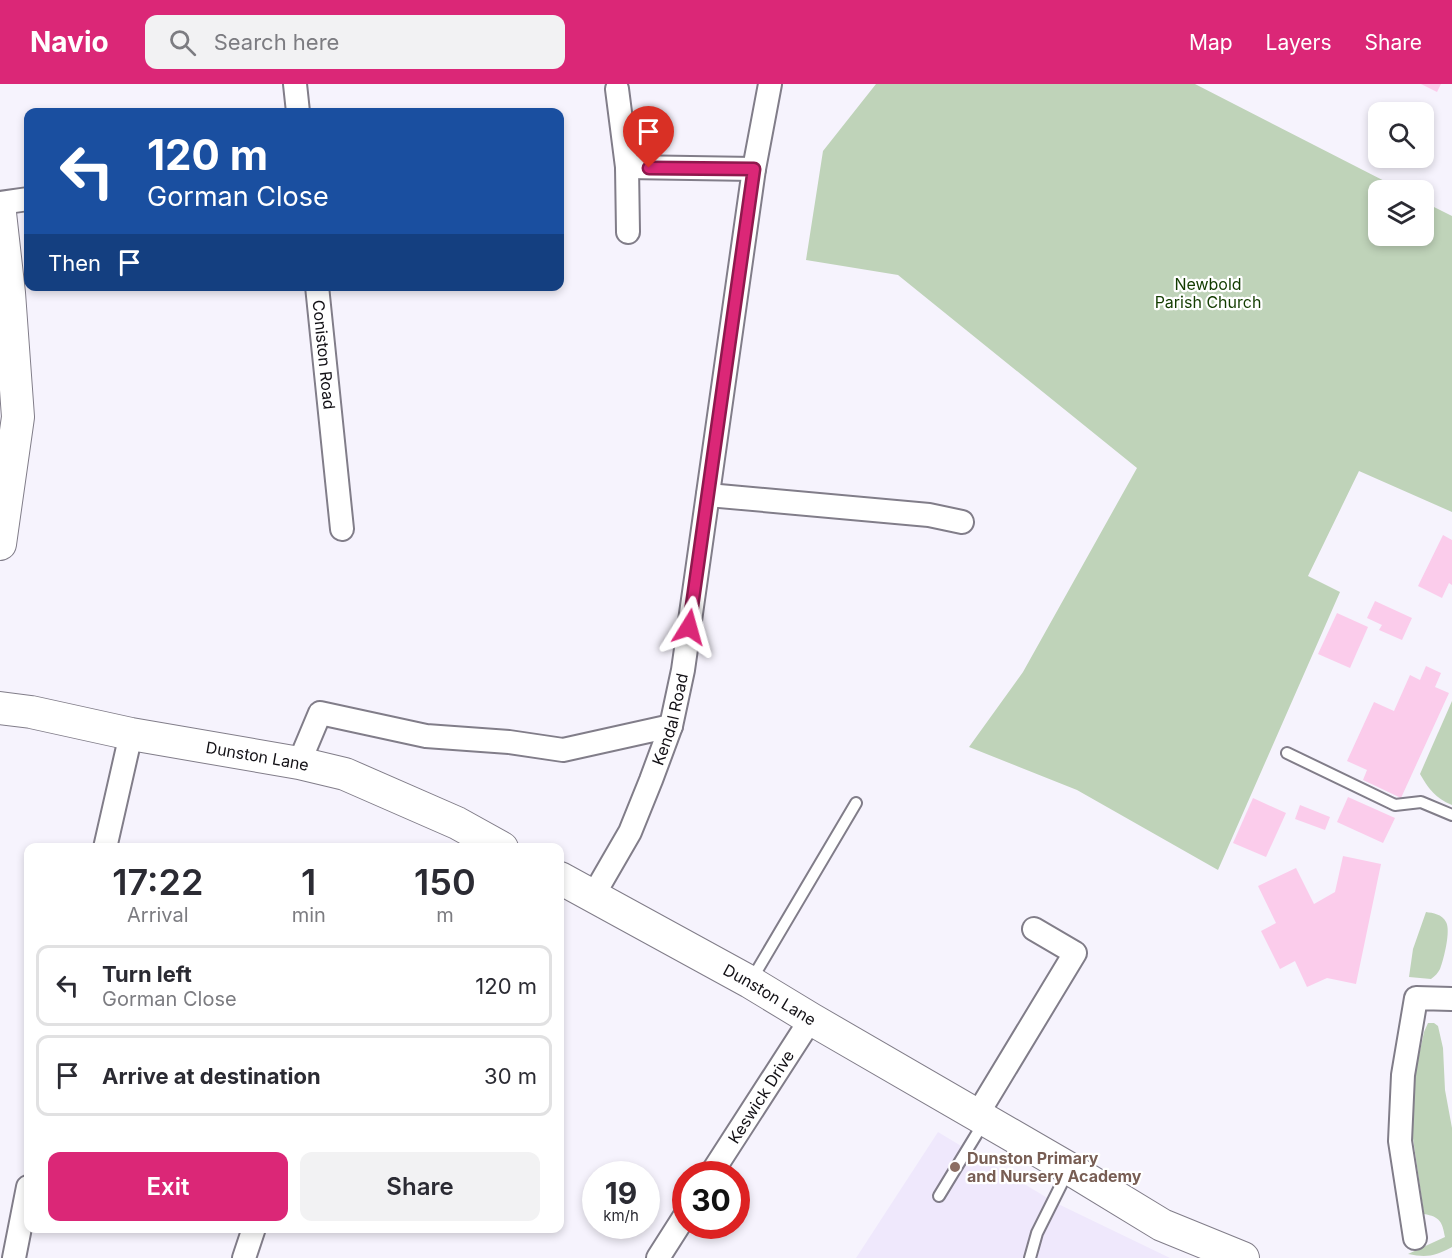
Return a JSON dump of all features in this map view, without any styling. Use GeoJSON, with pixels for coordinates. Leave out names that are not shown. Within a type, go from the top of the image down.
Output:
{"type":"FeatureCollection","features":[{"type":"Feature","properties":{"kind":"street"},"geometry":{"type":"LineString","coordinates":[[295,84],[298,108]]}},
{"type":"Feature","properties":{"kind":"street","name":"Kendal Road"},"geometry":{"type":"LineString","coordinates":[[593,896],[630,832],[671,726],[683,670],[754,169],[770,84]]}},
{"type":"Feature","properties":{"kind":"street"},"geometry":{"type":"LineString","coordinates":[[618,89],[627,168],[628,232]]}},
{"type":"Feature","properties":{"kind":"street"},"geometry":{"type":"LineString","coordinates":[[627,168],[754,169]]}},
{"type":"Feature","properties":{"kind":"street"},"geometry":{"type":"LineString","coordinates":[[0,203],[24,200]]}},
{"type":"Feature","properties":{"kind":"street"},"geometry":{"type":"LineString","coordinates":[[0,213],[9,293],[18,417],[0,544]]}},
{"type":"Feature","properties":{"kind":"street","name":"Coniston Road"},"geometry":{"type":"LineString","coordinates":[[318,291],[342,529]]}},
{"type":"Feature","properties":{"kind":"street"},"geometry":{"type":"LineString","coordinates":[[708,495],[929,515],[962,522]]}},
{"type":"Feature","properties":{"kind":"street","name":"Dunston Lane"},"geometry":{"type":"LineString","coordinates":[[0,708],[31,712],[131,734],[299,763],[345,774],[457,823],[493,843]]}},
{"type":"Feature","properties":{"kind":"street"},"geometry":{"type":"LineString","coordinates":[[299,763],[320,713],[426,736],[509,742],[563,750],[671,726]]}},
{"type":"Feature","properties":{"kind":"street"},"geometry":{"type":"LineString","coordinates":[[106,843],[131,734]]}},
{"type":"Feature","properties":{"kind":"street","name":"Dunston Lane"},"geometry":{"type":"LineString","coordinates":[[564,880],[750,982],[1070,1168],[1162,1225],[1243,1258]]}},
{"type":"Feature","properties":{"kind":"street"},"geometry":{"type":"LineString","coordinates":[[981,1118],[1075,953],[1034,930]]}},
{"type":"Feature","properties":{"kind":"street"},"geometry":{"type":"LineString","coordinates":[[1415,1238],[1400,1141],[1403,1075],[1416,998],[1452,999]]}},
{"type":"Feature","properties":{"kind":"street","name":"Keswick Drive"},"geometry":{"type":"LineString","coordinates":[[719,1161],[811,1019]]}},
{"type":"Feature","properties":{"kind":"street"},"geometry":{"type":"LineString","coordinates":[[14,1258],[24,1207]]}},
{"type":"Feature","properties":{"kind":"street"},"geometry":{"type":"LineString","coordinates":[[244,1258],[252,1233]]}},
{"type":"Feature","properties":{"kind":"street"},"geometry":{"type":"LineString","coordinates":[[657,1258],[672,1235]]}},
{"type":"Feature","properties":{"kind":"lane"},"geometry":{"type":"LineString","coordinates":[[1287,753],[1395,806],[1421,802],[1452,815]]}},
{"type":"Feature","properties":{"kind":"lane"},"geometry":{"type":"LineString","coordinates":[[750,982],[856,803]]}},
{"type":"Feature","properties":{"kind":"lane"},"geometry":{"type":"LineString","coordinates":[[939,1196],[981,1118]]}},
{"type":"Feature","properties":{"kind":"lane"},"geometry":{"type":"LineString","coordinates":[[1030,1258],[1037,1233],[1070,1168]]}},
{"type":"Feature","properties":{"kind":"shaded area","name":"Dunston Primary and Nursery Academy"},"geometry":{"type":"Polygon","coordinates":[[[938,1132],[1054,1202],[1170,1258],[856,1258],[938,1132]]]}},
{"type":"Feature","properties":{"kind":"green space","name":"Newbold Parish Church"},"geometry":{"type":"Polygon","coordinates":[[[876,84],[1195,84],[1382,180],[1368,180],[1368,246],[1434,246],[1434,207],[1452,216],[1452,512],[1359,471],[1308,576],[1340,592],[1218,870],[1077,790],[969,747],[1023,672],[1137,468],[898,275],[806,260],[823,151],[876,84]]]}},
{"type":"Feature","properties":{"kind":"green space"},"geometry":{"type":"Polygon","coordinates":[[[1452,701],[1452,805],[1441,800],[1420,774],[1452,701]]]}},
{"type":"Feature","properties":{"kind":"green space"},"geometry":{"type":"Polygon","coordinates":[[[1426,912],[1440,916],[1446,922],[1447,938],[1443,959],[1439,970],[1431,979],[1409,977],[1413,949],[1426,912]]]}},
{"type":"Feature","properties":{"kind":"green space"},"geometry":{"type":"Polygon","coordinates":[[[1428,1023],[1438,1026],[1443,1048],[1445,1090],[1452,1128],[1452,1247],[1436,1254],[1420,1256],[1408,1254],[1445,1237],[1439,1221],[1424,1214],[1411,1125],[1414,1079],[1428,1023]]]}},
{"type":"Feature","properties":{"kind":"building"},"geometry":{"type":"Polygon","coordinates":[[[1421,84],[1441,84],[1437,92],[1421,84]]]}},
{"type":"Feature","properties":{"kind":"building"},"geometry":{"type":"Polygon","coordinates":[[[1443,535],[1452,540],[1452,585],[1449,583],[1442,598],[1418,586],[1443,535]]]}},
{"type":"Feature","properties":{"kind":"building"},"geometry":{"type":"Polygon","coordinates":[[[1375,601],[1412,618],[1402,640],[1379,630],[1382,625],[1367,618],[1375,601]]]}},
{"type":"Feature","properties":{"kind":"building"},"geometry":{"type":"Polygon","coordinates":[[[1337,613],[1368,627],[1350,668],[1318,654],[1337,613]]]}},
{"type":"Feature","properties":{"kind":"building"},"geometry":{"type":"Polygon","coordinates":[[[1426,666],[1441,673],[1435,687],[1449,693],[1401,798],[1363,780],[1367,770],[1347,761],[1374,702],[1394,711],[1410,675],[1420,680],[1426,666]]]}},
{"type":"Feature","properties":{"kind":"building"},"geometry":{"type":"Polygon","coordinates":[[[1348,797],[1395,818],[1383,843],[1337,822],[1348,797]]]}},
{"type":"Feature","properties":{"kind":"building"},"geometry":{"type":"Polygon","coordinates":[[[1253,798],[1286,813],[1266,857],[1233,843],[1253,798]]]}},
{"type":"Feature","properties":{"kind":"building"},"geometry":{"type":"Polygon","coordinates":[[[1300,805],[1330,817],[1325,830],[1295,819],[1300,805]]]}},
{"type":"Feature","properties":{"kind":"building"},"geometry":{"type":"Polygon","coordinates":[[[1343,856],[1381,864],[1356,984],[1327,978],[1307,987],[1295,961],[1280,969],[1261,931],[1276,923],[1258,886],[1296,868],[1314,904],[1335,892],[1343,856]]]}},
{"type":"Feature","properties":{"kind":"place","name":"Dunston Primary and Nursery Academy"},"geometry":{"type":"Point","coordinates":[955,1167]}},
{"type":"Feature","properties":{"kind":"route"},"geometry":{"type":"LineString","coordinates":[[649,168],[754,169],[689,627]]}}]}
